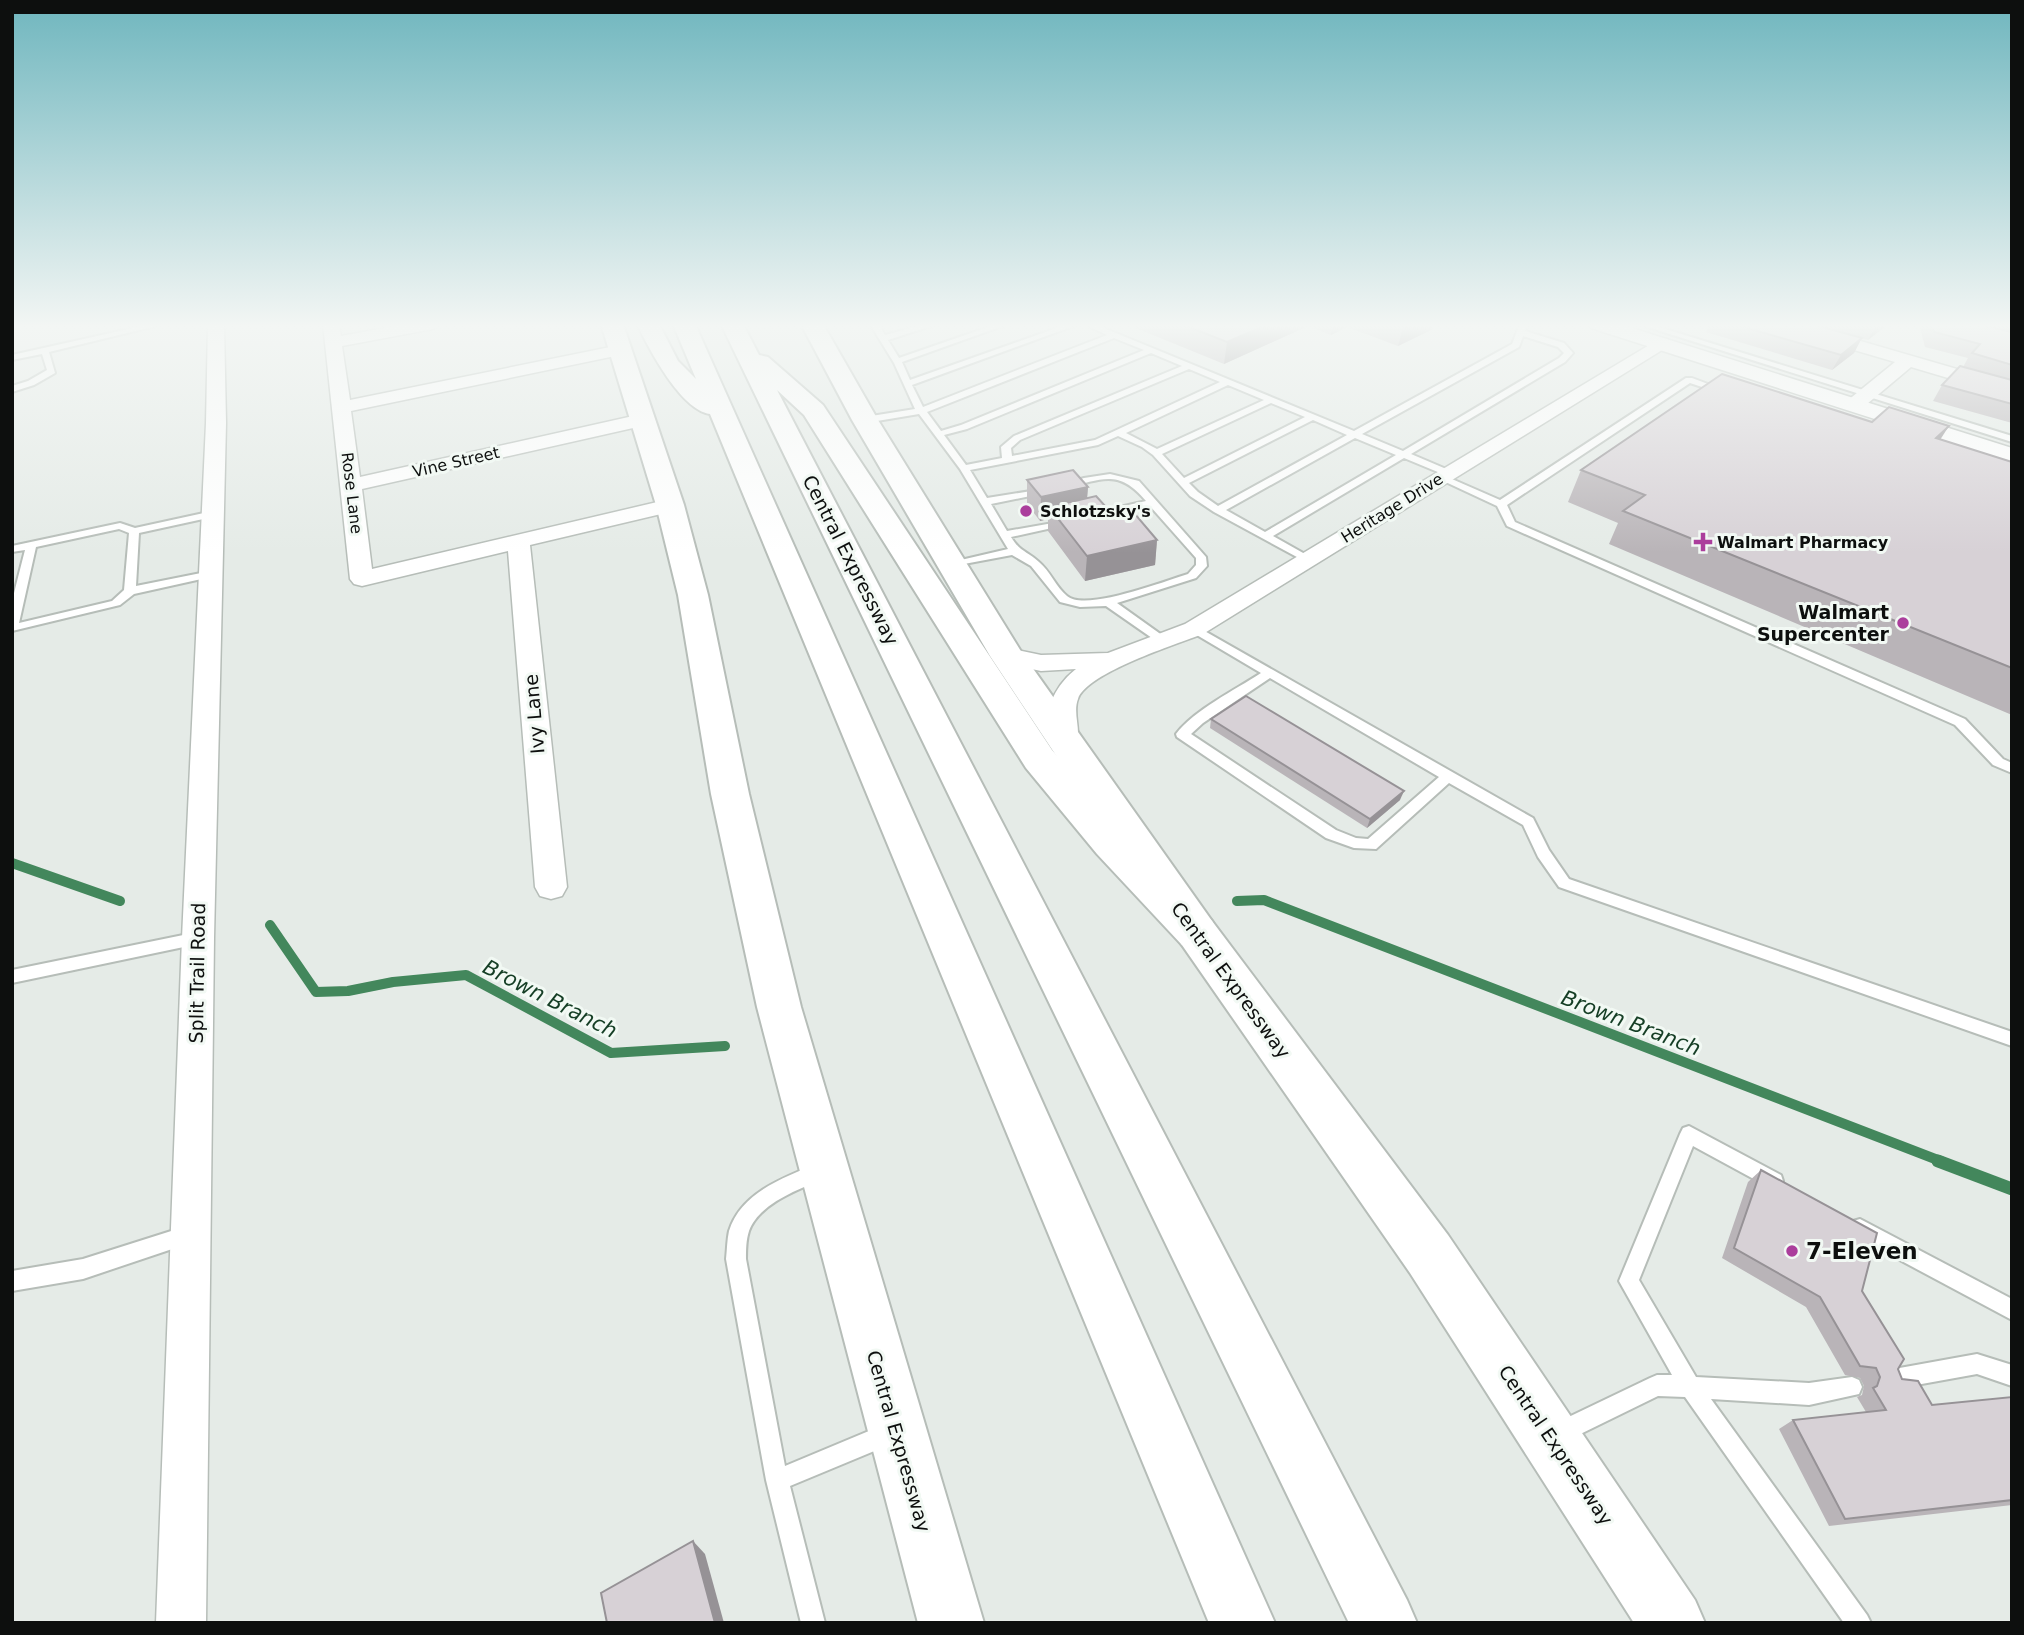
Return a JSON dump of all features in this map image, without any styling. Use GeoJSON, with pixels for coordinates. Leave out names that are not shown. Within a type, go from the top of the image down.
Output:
{"type":"FeatureCollection","features":[{"type":"Feature","properties":{"kind":"main road","name":"Central Expressway"},"geometry":{"type":"LineString","coordinates":[[636,400],[670,505],[693,595],[754,907],[823,1171],[951,1623]]}},
{"type":"Feature","properties":{"kind":"main road"},"geometry":{"type":"LineString","coordinates":[[703,400],[725,423]]}},
{"type":"Feature","properties":{"kind":"main road"},"geometry":{"type":"LineString","coordinates":[[716,400],[782,548],[1242,1623]]}},
{"type":"Feature","properties":{"kind":"main road","name":"Central Expressway"},"geometry":{"type":"LineString","coordinates":[[770,400],[1384,1623]]}},
{"type":"Feature","properties":{"kind":"main road"},"geometry":{"type":"LineString","coordinates":[[804,400],[814,410],[1039,759],[1111,844],[1197,933]]}},
{"type":"Feature","properties":{"kind":"main road","name":"Central Expressway"},"geometry":{"type":"LineString","coordinates":[[854,400],[1007,656],[1197,933],[1429,1254],[1672,1623]]}},
{"type":"Feature","properties":{"kind":"street","name":"Split Trail Road"},"geometry":{"type":"LineString","coordinates":[[181,1623],[215,400]]}},
{"type":"Feature","properties":{"kind":"street","name":"Rose Lane"},"geometry":{"type":"LineString","coordinates":[[340,400],[362,579],[518,541]]}},
{"type":"Feature","properties":{"kind":"street"},"geometry":{"type":"LineString","coordinates":[[341,407],[367,400]]}},
{"type":"Feature","properties":{"kind":"street","name":"Heritage Drive"},"geometry":{"type":"LineString","coordinates":[[1065,740],[1065,695],[1074,684],[1116,659],[1195,629],[1567,400]]}},
{"type":"Feature","properties":{"kind":"street"},"geometry":{"type":"LineString","coordinates":[[1862,400],[2012,456]]}},
{"type":"Feature","properties":{"kind":"street","name":"Vine Street"},"geometry":{"type":"LineString","coordinates":[[352,485],[642,420]]}},
{"type":"Feature","properties":{"kind":"street"},"geometry":{"type":"LineString","coordinates":[[518,541],[670,505]]}},
{"type":"Feature","properties":{"kind":"street","name":"Ivy Lane"},"geometry":{"type":"LineString","coordinates":[[518,541],[551,887]]}},
{"type":"Feature","properties":{"kind":"street","name":"Heritage Drive"},"geometry":{"type":"LineString","coordinates":[[1007,656],[1041,663],[1066,664],[1116,659]]}},
{"type":"Feature","properties":{"kind":"lane"},"geometry":{"type":"LineString","coordinates":[[916,400],[964,468],[1014,551],[1035,564],[1064,600],[1080,604],[1108,602],[1192,576],[1202,566],[1201,557],[1136,483],[1119,476],[985,502]]}},
{"type":"Feature","properties":{"kind":"lane"},"geometry":{"type":"LineString","coordinates":[[865,421],[922,411],[949,400]]}},
{"type":"Feature","properties":{"kind":"lane"},"geometry":{"type":"LineString","coordinates":[[939,434],[964,427],[1028,400]]}},
{"type":"Feature","properties":{"kind":"lane"},"geometry":{"type":"LineString","coordinates":[[1007,459],[1006,447],[1017,438],[1107,400]]}},
{"type":"Feature","properties":{"kind":"lane"},"geometry":{"type":"LineString","coordinates":[[964,468],[1098,442],[1188,400]]}},
{"type":"Feature","properties":{"kind":"lane"},"geometry":{"type":"LineString","coordinates":[[1156,453],[1270,400]]}},
{"type":"Feature","properties":{"kind":"lane"},"geometry":{"type":"LineString","coordinates":[[1272,400],[1404,455],[1445,475],[1501,504],[1511,524],[1960,722],[1998,762],[2012,768]]}},
{"type":"Feature","properties":{"kind":"lane"},"geometry":{"type":"LineString","coordinates":[[1219,510],[1417,400]]}},
{"type":"Feature","properties":{"kind":"lane"},"geometry":{"type":"LineString","coordinates":[[1266,536],[1495,400]]}},
{"type":"Feature","properties":{"kind":"lane"},"geometry":{"type":"LineString","coordinates":[[1501,504],[1658,400]]}},
{"type":"Feature","properties":{"kind":"lane"},"geometry":{"type":"LineString","coordinates":[[1862,400],[2012,439]]}},
{"type":"Feature","properties":{"kind":"lane"},"geometry":{"type":"LineString","coordinates":[[1183,482],[1312,417]]}},
{"type":"Feature","properties":{"kind":"lane"},"geometry":{"type":"LineString","coordinates":[[1118,433],[1156,453],[1183,482],[1219,510],[1308,559]]}},
{"type":"Feature","properties":{"kind":"lane"},"geometry":{"type":"LineString","coordinates":[[1086,517],[1153,502]]}},
{"type":"Feature","properties":{"kind":"lane"},"geometry":{"type":"LineString","coordinates":[[12,549],[120,526],[134,531],[213,514]]}},
{"type":"Feature","properties":{"kind":"lane"},"geometry":{"type":"LineString","coordinates":[[1005,535],[1072,520]]}},
{"type":"Feature","properties":{"kind":"lane"},"geometry":{"type":"LineString","coordinates":[[130,591],[134,531]]}},
{"type":"Feature","properties":{"kind":"lane"},"geometry":{"type":"LineString","coordinates":[[32,545],[12,627],[116,603],[130,591],[211,574]]}},
{"type":"Feature","properties":{"kind":"lane"},"geometry":{"type":"LineString","coordinates":[[952,565],[1014,551]]}},
{"type":"Feature","properties":{"kind":"lane"},"geometry":{"type":"LineString","coordinates":[[1108,602],[1163,641]]}},
{"type":"Feature","properties":{"kind":"lane"},"geometry":{"type":"LineString","coordinates":[[1195,629],[1528,822],[1543,853],[1564,883],[2012,1039]]}},
{"type":"Feature","properties":{"kind":"lane"},"geometry":{"type":"LineString","coordinates":[[1270,673],[1198,720],[1182,734],[1331,834],[1354,843],[1371,845],[1448,776]]}},
{"type":"Feature","properties":{"kind":"lane"},"geometry":{"type":"LineString","coordinates":[[12,977],[198,938]]}},
{"type":"Feature","properties":{"kind":"lane"},"geometry":{"type":"LineString","coordinates":[[1797,1193],[1689,1134],[1629,1281],[1690,1387],[1859,1623]]}},
{"type":"Feature","properties":{"kind":"lane"},"geometry":{"type":"LineString","coordinates":[[813,1623],[777,1480],[736,1259],[740,1230],[758,1205],[778,1190],[823,1171]]}},
{"type":"Feature","properties":{"kind":"lane"},"geometry":{"type":"LineString","coordinates":[[1844,1219],[2012,1310]]}},
{"type":"Feature","properties":{"kind":"lane"},"geometry":{"type":"LineString","coordinates":[[12,1281],[83,1269],[191,1233]]}},
{"type":"Feature","properties":{"kind":"lane"},"geometry":{"type":"LineString","coordinates":[[1894,1379],[1977,1364],[2012,1376]]}},
{"type":"Feature","properties":{"kind":"lane"},"geometry":{"type":"LineString","coordinates":[[1551,1438],[1657,1385],[1809,1394],[1852,1387]]}},
{"type":"Feature","properties":{"kind":"lane"},"geometry":{"type":"LineString","coordinates":[[777,1480],[896,1431]]}},
{"type":"Feature","properties":{"kind":"building","name":"Walmart Supercenter"},"geometry":{"type":"Polygon","coordinates":[[[1683,400],[1804,400],[1872,422],[1889,407],[1949,426],[1936,438],[2012,462],[2012,668],[1623,511],[1645,495],[1581,470],[1683,400]]]}},
{"type":"Feature","properties":{"kind":"building"},"geometry":{"type":"Polygon","coordinates":[[[1073,470],[1088,487],[1041,497],[1027,480],[1073,470]]]}},
{"type":"Feature","properties":{"kind":"building"},"geometry":{"type":"Polygon","coordinates":[[[1096,496],[1116,518],[1135,514],[1157,540],[1087,556],[1049,507],[1096,496]]]}},
{"type":"Feature","properties":{"kind":"building"},"geometry":{"type":"Polygon","coordinates":[[[1246,696],[1404,791],[1370,819],[1211,719],[1246,696]]]}},
{"type":"Feature","properties":{"kind":"building"},"geometry":{"type":"Polygon","coordinates":[[[1761,1170],[1877,1233],[1862,1291],[1904,1359],[1898,1369],[1902,1379],[1918,1381],[1932,1405],[2012,1397],[2012,1500],[1845,1519],[1793,1420],[1886,1410],[1873,1388],[1877,1386],[1880,1377],[1876,1368],[1860,1366],[1820,1297],[1734,1248],[1761,1170]]]}},
{"type":"Feature","properties":{"kind":"building"},"geometry":{"type":"Polygon","coordinates":[[[693,1541],[715,1623],[607,1623],[601,1593],[693,1541]]]}},
{"type":"Feature","properties":{"kind":"waterway","name":"Brown Branch"},"geometry":{"type":"LineString","coordinates":[[12,863],[120,901]]}},
{"type":"Feature","properties":{"kind":"waterway","name":"Brown Branch"},"geometry":{"type":"LineString","coordinates":[[1237,901],[1264,900],[1943,1162]]}},
{"type":"Feature","properties":{"kind":"waterway","name":"Brown Branch"},"geometry":{"type":"LineString","coordinates":[[270,925],[316,992],[348,991],[393,982],[466,975],[611,1053],[725,1046]]}},
{"type":"Feature","properties":{"kind":"waterway","name":"Brown Branch"},"geometry":{"type":"LineString","coordinates":[[1938,1161],[2012,1189]]}},
{"type":"Feature","properties":{"kind":"place","name":"Schlotzsky's"},"geometry":{"type":"Point","coordinates":[1026,511]}},
{"type":"Feature","properties":{"kind":"place","name":"Walmart Pharmacy"},"geometry":{"type":"Point","coordinates":[1703,542]}},
{"type":"Feature","properties":{"kind":"place","name":"Walmart Supercenter"},"geometry":{"type":"Point","coordinates":[1903,623]}},
{"type":"Feature","properties":{"kind":"place","name":"7-Eleven"},"geometry":{"type":"Point","coordinates":[1792,1251]}}]}
